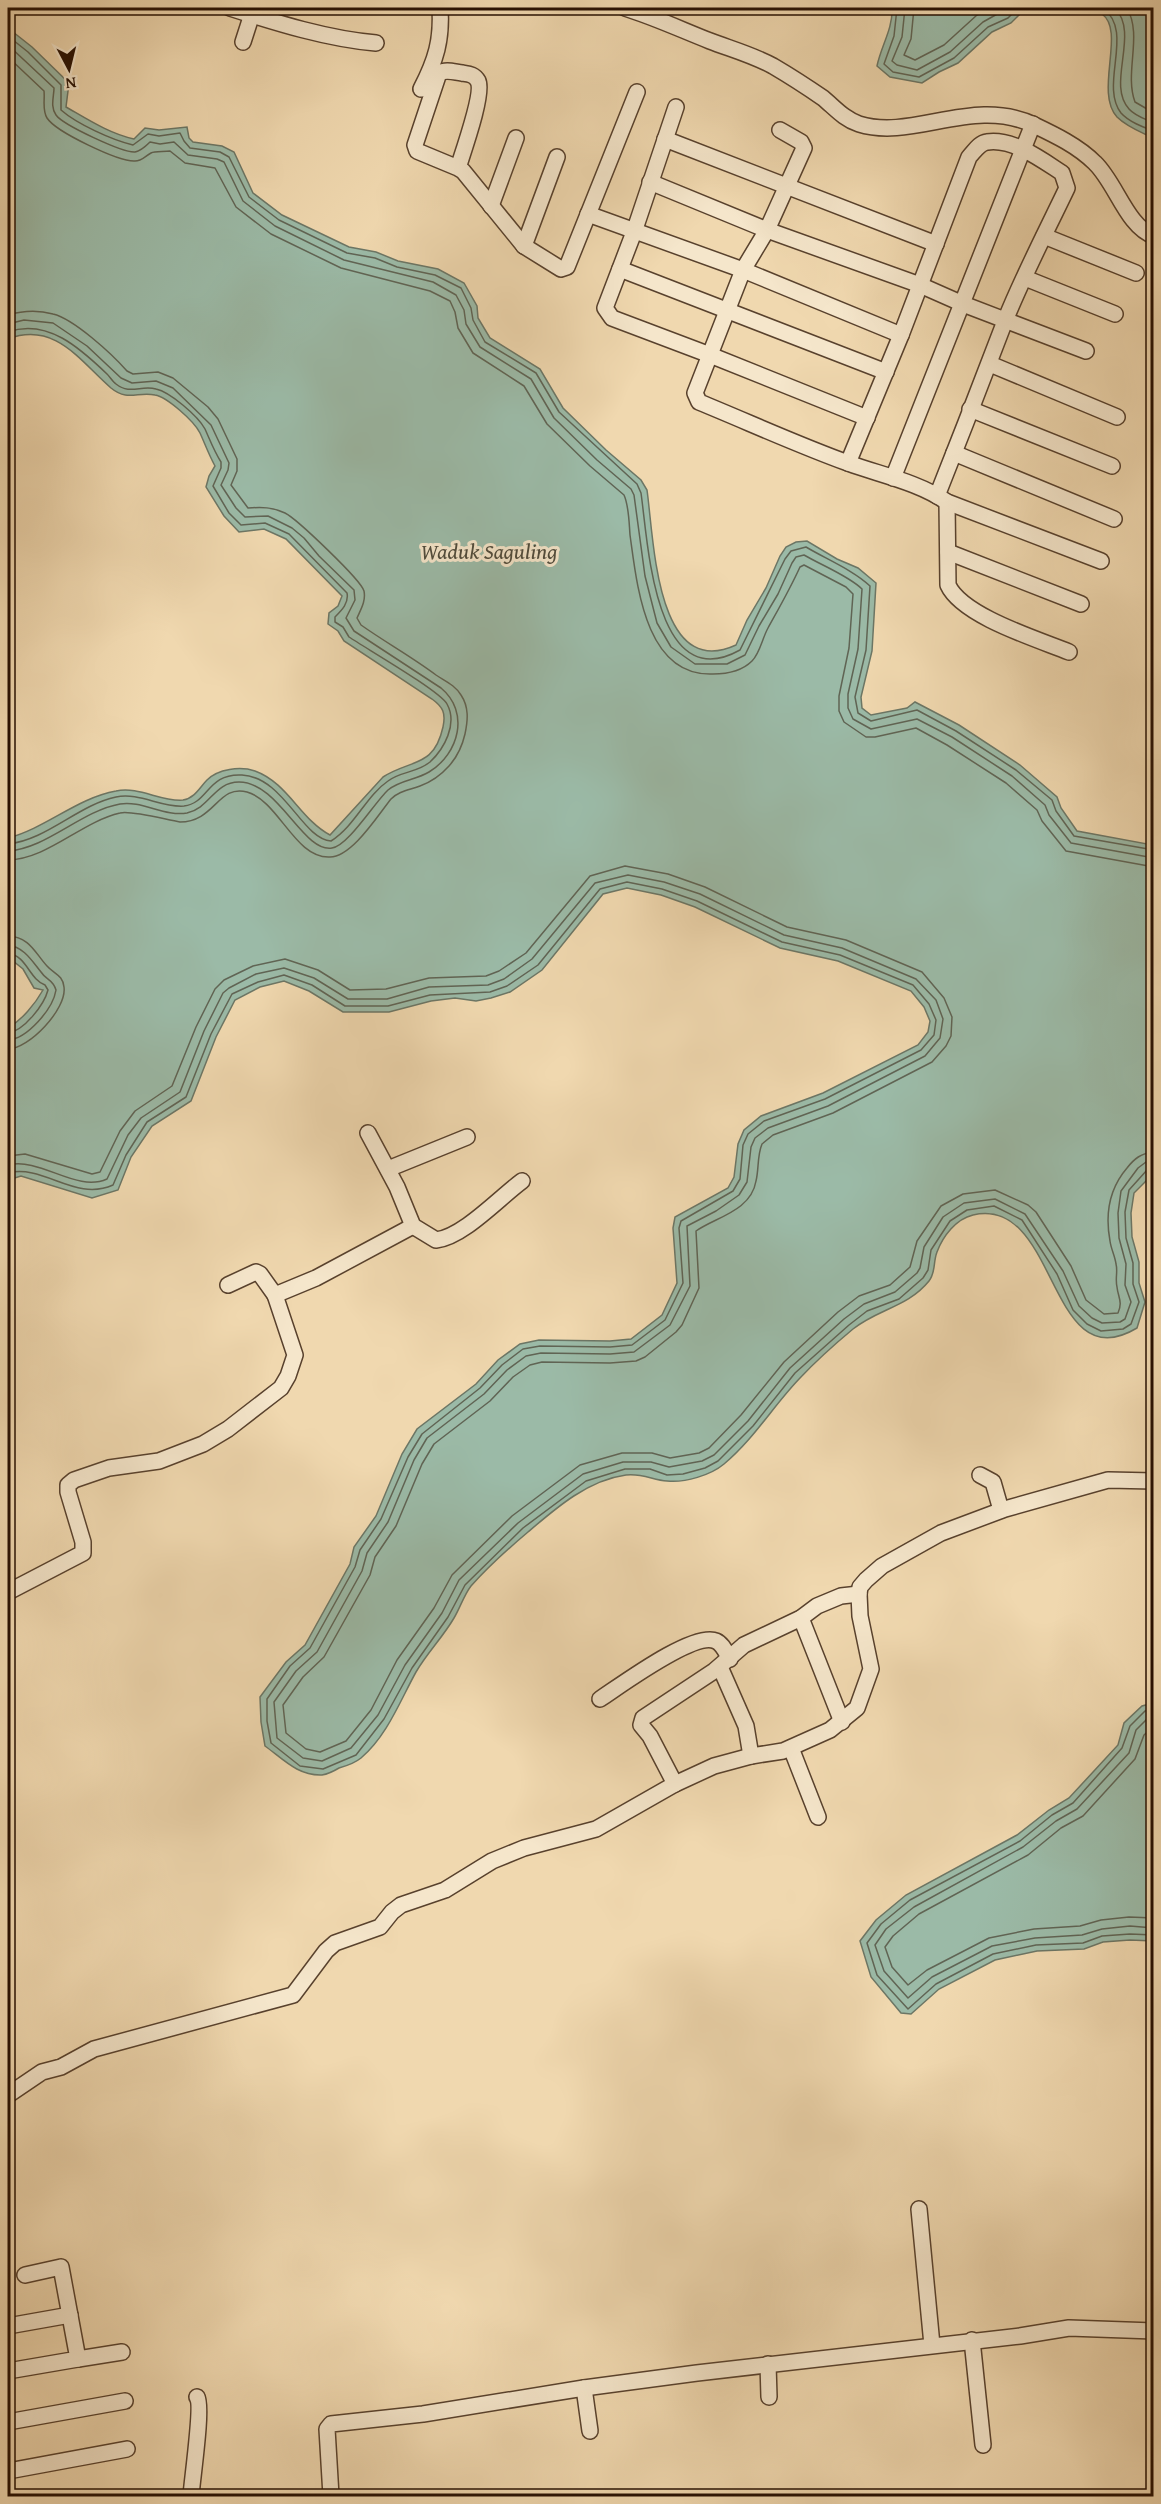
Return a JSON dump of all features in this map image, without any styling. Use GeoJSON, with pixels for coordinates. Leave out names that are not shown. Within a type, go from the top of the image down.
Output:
{"type":"FeatureCollection","features":[{"type":"Feature","properties":{"kind":"street"},"geometry":{"type":"LineString","coordinates":[[230,8],[252,14],[275,14],[361,42],[376,43]]}},
{"type":"Feature","properties":{"kind":"street"},"geometry":{"type":"LineString","coordinates":[[422,89],[440,43],[440,8]]}},
{"type":"Feature","properties":{"kind":"street"},"geometry":{"type":"LineString","coordinates":[[625,8],[772,65],[807,87],[846,119],[873,128],[894,127],[962,116],[1005,115],[1033,124],[1067,142],[1095,163],[1112,183],[1136,225],[1145,233],[1154,236]]}},
{"type":"Feature","properties":{"kind":"street"},"geometry":{"type":"LineString","coordinates":[[243,42],[252,14]]}},
{"type":"Feature","properties":{"kind":"street"},"geometry":{"type":"LineString","coordinates":[[458,168],[473,120],[480,87],[477,78],[471,74],[443,70],[439,73],[415,145],[417,151],[458,168],[524,246],[561,269],[567,267],[637,92]]}},
{"type":"Feature","properties":{"kind":"street"},"geometry":{"type":"LineString","coordinates":[[676,107],[634,232],[605,308],[612,318],[867,418]]}},
{"type":"Feature","properties":{"kind":"street"},"geometry":{"type":"LineString","coordinates":[[893,478],[1033,124]]}},
{"type":"Feature","properties":{"kind":"street"},"geometry":{"type":"LineString","coordinates":[[780,130],[801,142],[804,148],[766,231],[743,270],[695,393],[699,402],[848,463],[893,478],[1101,561]]}},
{"type":"Feature","properties":{"kind":"street"},"geometry":{"type":"LineString","coordinates":[[491,206],[516,138]]}},
{"type":"Feature","properties":{"kind":"street"},"geometry":{"type":"LineString","coordinates":[[665,139],[936,244]]}},
{"type":"Feature","properties":{"kind":"street"},"geometry":{"type":"LineString","coordinates":[[848,463],[921,285],[969,157],[980,145],[987,142],[1023,149],[1062,173],[1066,188],[1006,320],[970,409],[954,453],[942,499],[948,552],[948,585],[953,596],[979,614],[1069,652]]}},
{"type":"Feature","properties":{"kind":"street"},"geometry":{"type":"LineString","coordinates":[[524,246],[557,157]]}},
{"type":"Feature","properties":{"kind":"street"},"geometry":{"type":"LineString","coordinates":[[650,182],[766,231],[921,285],[963,304],[1086,351]]}},
{"type":"Feature","properties":{"kind":"street"},"geometry":{"type":"LineString","coordinates":[[588,214],[743,270],[901,335]]}},
{"type":"Feature","properties":{"kind":"street"},"geometry":{"type":"LineString","coordinates":[[1044,236],[1136,273]]}},
{"type":"Feature","properties":{"kind":"street"},"geometry":{"type":"LineString","coordinates":[[620,269],[886,372]]}},
{"type":"Feature","properties":{"kind":"street"},"geometry":{"type":"LineString","coordinates":[[1025,278],[1115,314]]}},
{"type":"Feature","properties":{"kind":"street"},"geometry":{"type":"LineString","coordinates":[[990,364],[1117,417]]}},
{"type":"Feature","properties":{"kind":"street"},"geometry":{"type":"LineString","coordinates":[[970,409],[1112,466]]}},
{"type":"Feature","properties":{"kind":"street"},"geometry":{"type":"LineString","coordinates":[[954,453],[1114,519]]}},
{"type":"Feature","properties":{"kind":"street"},"geometry":{"type":"LineString","coordinates":[[948,552],[1081,604]]}},
{"type":"Feature","properties":{"kind":"street"},"geometry":{"type":"LineString","coordinates":[[368,1133],[388,1169],[413,1226],[436,1240],[442,1240],[471,1224],[522,1181]]}},
{"type":"Feature","properties":{"kind":"street"},"geometry":{"type":"LineString","coordinates":[[388,1169],[467,1137]]}},
{"type":"Feature","properties":{"kind":"street"},"geometry":{"type":"LineString","coordinates":[[275,1295],[316,1278],[413,1226]]}},
{"type":"Feature","properties":{"kind":"street"},"geometry":{"type":"LineString","coordinates":[[8,1592],[83,1553],[83,1542],[68,1492],[68,1485],[74,1480],[109,1468],[167,1459],[203,1444],[228,1429],[281,1388],[288,1376],[294,1355],[275,1295],[260,1274],[256,1272],[228,1285]]}},
{"type":"Feature","properties":{"kind":"street"},"geometry":{"type":"LineString","coordinates":[[980,1475],[993,1482],[1001,1510]]}},
{"type":"Feature","properties":{"kind":"street"},"geometry":{"type":"LineString","coordinates":[[8,2095],[42,2072],[61,2067],[94,2049],[293,1995],[326,1951],[335,1943],[380,1927],[401,1905],[445,1890],[492,1861],[524,1848],[596,1829],[675,1784],[714,1766],[791,1748],[814,1739],[842,1722],[857,1708],[871,1669],[861,1616],[860,1587],[882,1566],[941,1533],[1001,1510],[1108,1480],[1154,1481]]}},
{"type":"Feature","properties":{"kind":"street"},"geometry":{"type":"LineString","coordinates":[[675,1784],[650,1736],[640,1725],[641,1721],[725,1663],[744,1645],[801,1618],[817,1606],[833,1599],[859,1594]]}},
{"type":"Feature","properties":{"kind":"street"},"geometry":{"type":"LineString","coordinates":[[801,1618],[842,1722]]}},
{"type":"Feature","properties":{"kind":"street"},"geometry":{"type":"LineString","coordinates":[[600,1699],[670,1654],[703,1640],[720,1643],[746,1726],[751,1756]]}},
{"type":"Feature","properties":{"kind":"street"},"geometry":{"type":"LineString","coordinates":[[791,1748],[818,1816]]}},
{"type":"Feature","properties":{"kind":"street"},"geometry":{"type":"LineString","coordinates":[[919,2209],[932,2345]]}},
{"type":"Feature","properties":{"kind":"street"},"geometry":{"type":"LineString","coordinates":[[25,2275],[61,2267],[78,2359]]}},
{"type":"Feature","properties":{"kind":"street"},"geometry":{"type":"LineString","coordinates":[[8,2326],[70,2315]]}},
{"type":"Feature","properties":{"kind":"street"},"geometry":{"type":"LineString","coordinates":[[331,2496],[327,2429],[331,2424],[433,2413],[584,2388],[768,2364],[1020,2336],[1069,2328],[1154,2331]]}},
{"type":"Feature","properties":{"kind":"street"},"geometry":{"type":"LineString","coordinates":[[972,2340],[983,2445]]}},
{"type":"Feature","properties":{"kind":"street"},"geometry":{"type":"LineString","coordinates":[[8,2371],[122,2352]]}},
{"type":"Feature","properties":{"kind":"street"},"geometry":{"type":"LineString","coordinates":[[768,2364],[769,2397]]}},
{"type":"Feature","properties":{"kind":"street"},"geometry":{"type":"LineString","coordinates":[[584,2388],[590,2431]]}},
{"type":"Feature","properties":{"kind":"street"},"geometry":{"type":"LineString","coordinates":[[191,2496],[192,2468],[201,2411],[197,2397]]}},
{"type":"Feature","properties":{"kind":"street"},"geometry":{"type":"LineString","coordinates":[[8,2422],[125,2401]]}},
{"type":"Feature","properties":{"kind":"street"},"geometry":{"type":"LineString","coordinates":[[8,2471],[128,2449]]}},
{"type":"Feature","properties":{"kind":"water"},"geometry":{"type":"Polygon","coordinates":[[[892,8],[1026,8],[1011,23],[992,32],[958,63],[922,83],[890,77],[877,66],[891,23],[892,8]]]}},
{"type":"Feature","properties":{"kind":"water"},"geometry":{"type":"Polygon","coordinates":[[[1080,8],[1153,8],[1153,138],[1117,117],[1108,93],[1111,47],[1109,22],[1100,13],[1080,8]]]}},
{"type":"Feature","properties":{"kind":"water","name":"Waduk Saguling"},"geometry":{"type":"Polygon","coordinates":[[[8,28],[32,47],[69,83],[66,107],[90,121],[116,134],[134,139],[145,128],[159,130],[187,127],[189,138],[193,142],[222,146],[234,152],[253,193],[282,215],[349,247],[376,252],[398,261],[438,269],[464,283],[477,306],[478,318],[490,338],[540,369],[563,408],[641,480],[647,490],[657,570],[664,600],[675,625],[689,643],[709,651],[736,645],[786,547],[796,542],[807,541],[837,559],[858,568],[876,583],[872,651],[861,697],[862,708],[871,715],[907,708],[915,702],[959,725],[1020,765],[1057,797],[1061,808],[1077,831],[1153,845],[1154,1173],[1134,1193],[1131,1213],[1132,1237],[1139,1262],[1139,1283],[1145,1302],[1137,1328],[1108,1338],[1086,1330],[1068,1311],[1039,1256],[1022,1232],[1001,1216],[973,1215],[961,1220],[943,1240],[936,1256],[931,1278],[921,1290],[853,1329],[813,1365],[745,1444],[719,1468],[705,1475],[682,1481],[632,1475],[612,1478],[573,1496],[521,1538],[471,1586],[450,1625],[416,1672],[386,1729],[370,1749],[356,1761],[322,1775],[313,1775],[298,1770],[265,1746],[260,1697],[286,1662],[305,1645],[350,1564],[354,1547],[376,1516],[402,1454],[417,1429],[476,1384],[498,1360],[520,1344],[539,1340],[631,1339],[662,1315],[677,1283],[673,1228],[675,1217],[728,1188],[734,1177],[738,1144],[744,1130],[761,1116],[823,1093],[918,1045],[928,1032],[930,1021],[924,1007],[911,991],[838,961],[780,948],[695,907],[661,895],[627,888],[603,894],[542,970],[510,992],[491,998],[476,1001],[455,998],[431,1001],[389,1012],[343,1012],[309,991],[284,981],[260,987],[235,1000],[216,1037],[191,1101],[152,1126],[131,1157],[118,1190],[92,1198],[21,1176],[8,1180],[8,1028],[28,1011],[43,990],[34,988],[23,969],[8,957],[8,838],[88,800],[116,791],[133,791],[166,799],[187,799],[212,776],[236,769],[255,771],[276,784],[310,820],[330,835],[383,777],[420,761],[434,750],[444,718],[443,711],[436,702],[344,641],[338,631],[328,624],[329,613],[338,606],[342,596],[286,539],[264,529],[239,532],[224,516],[206,487],[215,466],[200,433],[180,410],[155,395],[128,395],[117,392],[77,356],[53,339],[40,335],[25,335],[8,339],[8,28]]]}},
{"type":"Feature","properties":{"kind":"water"},"geometry":{"type":"Polygon","coordinates":[[[1153,1703],[1153,1941],[1103,1942],[1084,1949],[1037,1951],[995,1960],[939,1989],[911,2014],[901,2013],[871,1977],[860,1941],[876,1920],[906,1895],[1017,1835],[1049,1810],[1069,1798],[1118,1745],[1124,1723],[1142,1706],[1153,1703]]]}}]}
